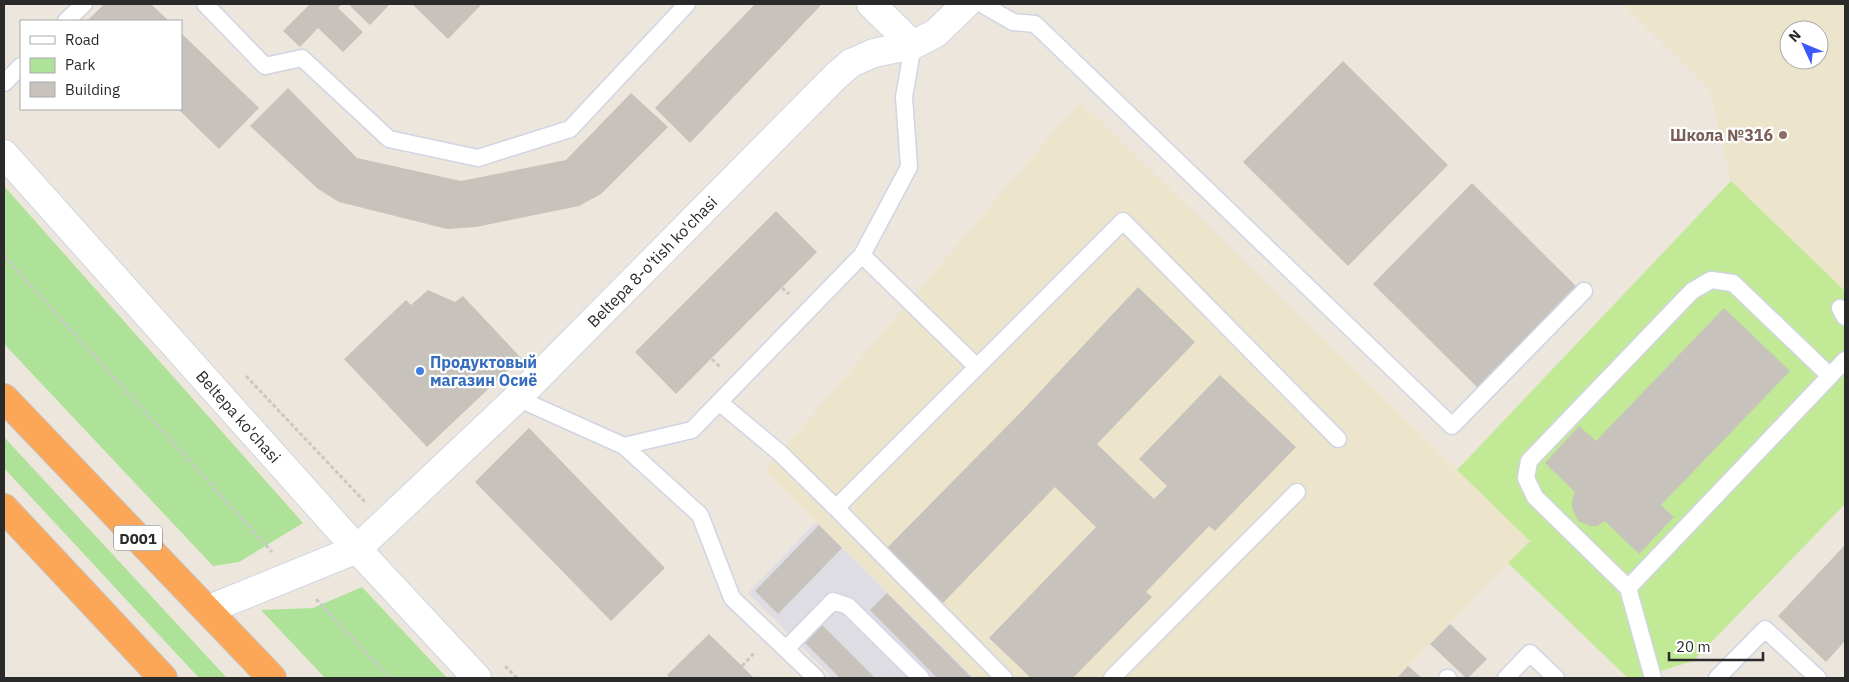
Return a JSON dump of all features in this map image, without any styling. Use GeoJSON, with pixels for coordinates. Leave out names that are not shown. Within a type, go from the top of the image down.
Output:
{"type":"FeatureCollection","features":[{"type":"Feature","properties":{"kind":"highway","name":"D001"},"geometry":{"type":"LineString","coordinates":[[4,398],[272,678]]}},
{"type":"Feature","properties":{"kind":"highway"},"geometry":{"type":"LineString","coordinates":[[4,508],[163,678]]}},
{"type":"Feature","properties":{"kind":"street"},"geometry":{"type":"LineString","coordinates":[[871,4],[913,45]]}},
{"type":"Feature","properties":{"kind":"street","name":"Beltepa 8-o'tish ko'chasi"},"geometry":{"type":"LineString","coordinates":[[358,549],[517,398],[836,76],[851,63],[874,53],[913,45],[936,33],[966,4]]}},
{"type":"Feature","properties":{"kind":"street","name":"Beltepa ko'chasi"},"geometry":{"type":"LineString","coordinates":[[4,154],[358,549],[477,678]]}},
{"type":"Feature","properties":{"kind":"street"},"geometry":{"type":"LineString","coordinates":[[207,610],[358,549]]}},
{"type":"Feature","properties":{"kind":"lane"},"geometry":{"type":"LineString","coordinates":[[67,20],[84,4]]}},
{"type":"Feature","properties":{"kind":"lane"},"geometry":{"type":"LineString","coordinates":[[205,4],[266,66],[302,58],[389,139],[478,158],[570,129],[687,4]]}},
{"type":"Feature","properties":{"kind":"lane"},"geometry":{"type":"LineString","coordinates":[[982,4],[1013,22],[1036,24],[1452,426],[1584,291]]}},
{"type":"Feature","properties":{"kind":"lane"},"geometry":{"type":"LineString","coordinates":[[624,446],[692,430],[862,255],[909,166],[904,97],[913,45]]}},
{"type":"Feature","properties":{"kind":"lane"},"geometry":{"type":"LineString","coordinates":[[4,83],[20,67]]}},
{"type":"Feature","properties":{"kind":"lane"},"geometry":{"type":"LineString","coordinates":[[836,508],[1123,221],[1338,439]]}},
{"type":"Feature","properties":{"kind":"lane"},"geometry":{"type":"LineString","coordinates":[[862,255],[977,367]]}},
{"type":"Feature","properties":{"kind":"lane"},"geometry":{"type":"LineString","coordinates":[[1653,678],[1628,588],[1534,497],[1526,478],[1529,461],[1692,291],[1711,280],[1732,283],[1830,376]]}},
{"type":"Feature","properties":{"kind":"lane"},"geometry":{"type":"LineString","coordinates":[[1628,588],[1845,360]]}},
{"type":"Feature","properties":{"kind":"lane"},"geometry":{"type":"LineString","coordinates":[[517,398],[624,446],[700,515],[732,598],[816,678]]}},
{"type":"Feature","properties":{"kind":"lane"},"geometry":{"type":"LineString","coordinates":[[719,402],[780,453],[1004,678]]}},
{"type":"Feature","properties":{"kind":"lane"},"geometry":{"type":"LineString","coordinates":[[1112,678],[1297,492]]}},
{"type":"Feature","properties":{"kind":"lane"},"geometry":{"type":"LineString","coordinates":[[786,649],[833,601],[848,606],[921,678]]}},
{"type":"Feature","properties":{"kind":"lane"},"geometry":{"type":"LineString","coordinates":[[1717,678],[1765,629],[1818,678]]}},
{"type":"Feature","properties":{"kind":"lane"},"geometry":{"type":"LineString","coordinates":[[1506,678],[1530,653],[1556,678]]}},
{"type":"Feature","properties":{"kind":"path"},"geometry":{"type":"LineString","coordinates":[[4,256],[267,546]]}},
{"type":"Feature","properties":{"kind":"path"},"geometry":{"type":"LineString","coordinates":[[321,605],[390,678]]}},
{"type":"Feature","properties":{"kind":"shaded area","name":"Школа №316"},"geometry":{"type":"Polygon","coordinates":[[[1623,4],[1845,4],[1845,291],[1731,181],[1710,90],[1623,4]]]}},
{"type":"Feature","properties":{"kind":"shaded area"},"geometry":{"type":"Polygon","coordinates":[[[1080,101],[1530,541],[1397,678],[974,678],[765,471],[1080,101]]]}},
{"type":"Feature","properties":{"kind":"shaded area"},"geometry":{"type":"Polygon","coordinates":[[[816,522],[974,678],[833,678],[748,593],[816,522]]]}},
{"type":"Feature","properties":{"kind":"green space"},"geometry":{"type":"Polygon","coordinates":[[[1731,181],[1845,291],[1845,504],[1693,661],[1638,678],[1628,678],[1508,563],[1530,541],[1457,470],[1731,181]]]}},
{"type":"Feature","properties":{"kind":"green space"},"geometry":{"type":"Polygon","coordinates":[[[4,186],[303,523],[239,562],[213,566],[7,347],[4,343],[4,186]]]}},
{"type":"Feature","properties":{"kind":"green space"},"geometry":{"type":"Polygon","coordinates":[[[4,437],[227,678],[199,678],[4,468],[4,437]]]}},
{"type":"Feature","properties":{"kind":"green space"},"geometry":{"type":"Polygon","coordinates":[[[362,587],[447,678],[325,678],[261,610],[313,608],[362,587]]]}},
{"type":"Feature","properties":{"kind":"building"},"geometry":{"type":"Polygon","coordinates":[[[104,4],[151,4],[168,20],[88,20],[104,4]]]}},
{"type":"Feature","properties":{"kind":"building"},"geometry":{"type":"Polygon","coordinates":[[[310,4],[342,4],[338,8],[363,32],[343,52],[318,28],[300,47],[283,31],[310,4]]]}},
{"type":"Feature","properties":{"kind":"building"},"geometry":{"type":"Polygon","coordinates":[[[352,4],[390,4],[370,25],[350,6],[352,4]]]}},
{"type":"Feature","properties":{"kind":"building"},"geometry":{"type":"Polygon","coordinates":[[[412,4],[482,4],[448,39],[412,4]]]}},
{"type":"Feature","properties":{"kind":"building"},"geometry":{"type":"Polygon","coordinates":[[[755,4],[822,4],[690,143],[655,108],[755,4]]]}},
{"type":"Feature","properties":{"kind":"building"},"geometry":{"type":"Polygon","coordinates":[[[182,34],[259,108],[219,149],[179,110],[182,110],[182,34]]]}},
{"type":"Feature","properties":{"kind":"building"},"geometry":{"type":"Polygon","coordinates":[[[1343,61],[1448,165],[1348,266],[1243,162],[1343,61]]]}},
{"type":"Feature","properties":{"kind":"building"},"geometry":{"type":"Polygon","coordinates":[[[288,88],[357,158],[461,181],[566,160],[631,93],[668,127],[601,194],[579,206],[476,227],[447,229],[339,202],[318,189],[250,126],[288,88]]]}},
{"type":"Feature","properties":{"kind":"building"},"geometry":{"type":"Polygon","coordinates":[[[1472,183],[1577,287],[1478,388],[1373,284],[1472,183]]]}},
{"type":"Feature","properties":{"kind":"building"},"geometry":{"type":"Polygon","coordinates":[[[776,211],[817,252],[676,394],[635,352],[776,211]]]}},
{"type":"Feature","properties":{"kind":"building"},"geometry":{"type":"Polygon","coordinates":[[[1138,287],[1195,342],[1097,444],[1154,499],[1167,486],[1139,459],[1220,375],[1296,447],[1215,531],[1209,526],[1146,592],[1152,597],[1073,678],[1031,678],[989,638],[1096,527],[1055,487],[942,604],[886,549],[1021,412],[1138,287]]]}},
{"type":"Feature","properties":{"kind":"building"},"geometry":{"type":"Polygon","coordinates":[[[428,290],[455,302],[463,296],[521,358],[427,447],[344,359],[406,300],[411,305],[428,290]]]}},
{"type":"Feature","properties":{"kind":"building"},"geometry":{"type":"Polygon","coordinates":[[[1724,308],[1790,371],[1661,505],[1674,517],[1639,554],[1605,521],[1597,526],[1591,526],[1578,521],[1572,508],[1575,492],[1545,463],[1579,426],[1596,441],[1724,308]]]}},
{"type":"Feature","properties":{"kind":"building"},"geometry":{"type":"Polygon","coordinates":[[[529,428],[665,568],[611,621],[475,482],[529,428]]]}},
{"type":"Feature","properties":{"kind":"building"},"geometry":{"type":"Polygon","coordinates":[[[819,525],[842,548],[778,614],[755,591],[819,525]]]}},
{"type":"Feature","properties":{"kind":"building"},"geometry":{"type":"Polygon","coordinates":[[[1845,545],[1845,641],[1826,662],[1778,616],[1845,545]]]}},
{"type":"Feature","properties":{"kind":"building"},"geometry":{"type":"Polygon","coordinates":[[[887,593],[972,678],[937,678],[870,610],[887,593]]]}},
{"type":"Feature","properties":{"kind":"building"},"geometry":{"type":"Polygon","coordinates":[[[1450,624],[1487,659],[1468,678],[1430,644],[1450,624]]]}},
{"type":"Feature","properties":{"kind":"building"},"geometry":{"type":"Polygon","coordinates":[[[822,625],[875,678],[840,678],[804,642],[822,625]]]}},
{"type":"Feature","properties":{"kind":"building"},"geometry":{"type":"Polygon","coordinates":[[[709,634],[754,678],[670,678],[667,675],[709,634]]]}},
{"type":"Feature","properties":{"kind":"building"},"geometry":{"type":"Polygon","coordinates":[[[1408,666],[1422,678],[1397,678],[1408,666]]]}},
{"type":"Feature","properties":{"kind":"place","name":"Школа №316"},"geometry":{"type":"Point","coordinates":[1783,135]}},
{"type":"Feature","properties":{"kind":"place","name":"Продуктовый магазин Осиё"},"geometry":{"type":"Point","coordinates":[420,371]}}]}
